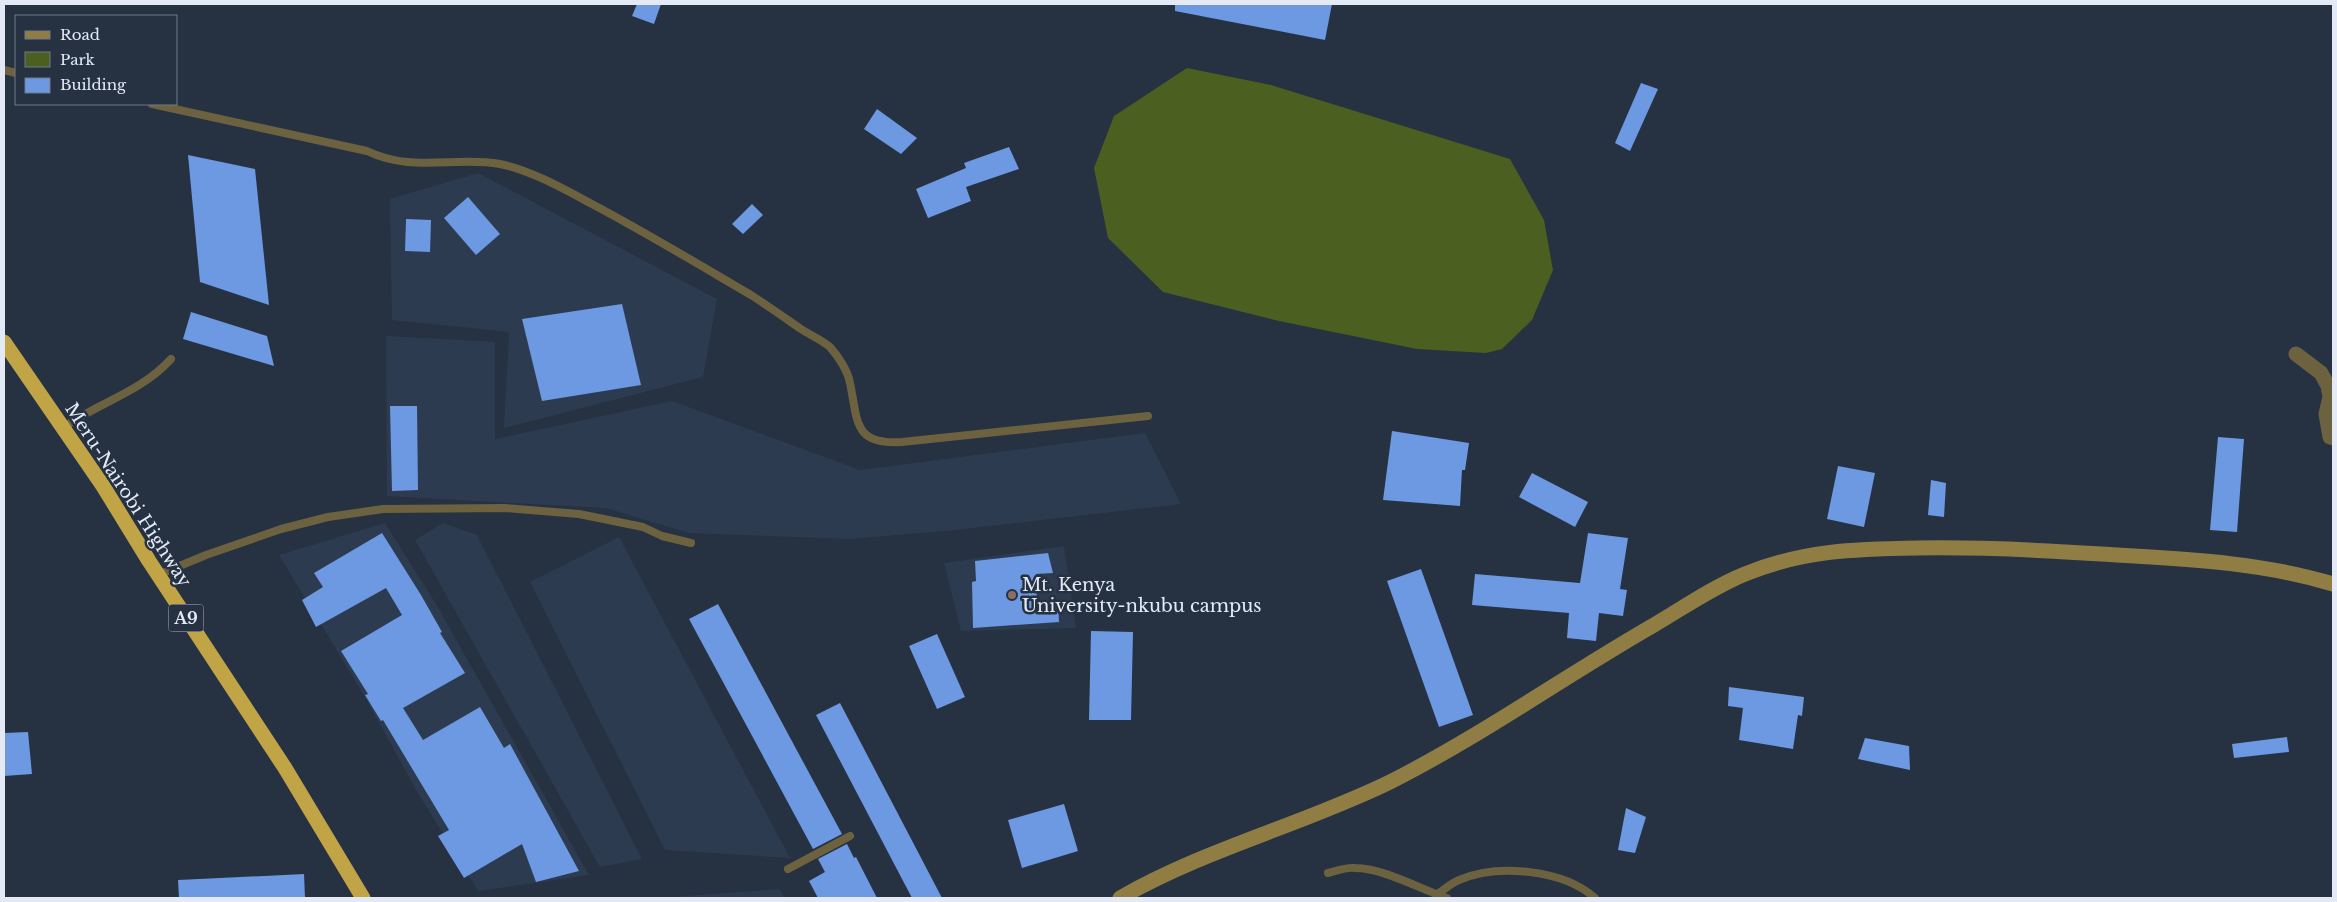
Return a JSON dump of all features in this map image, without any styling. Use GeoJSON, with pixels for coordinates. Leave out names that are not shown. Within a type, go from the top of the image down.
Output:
{"type":"FeatureCollection","features":[{"type":"Feature","properties":{"kind":"highway","name":"Meru-Nairobi Highway"},"geometry":{"type":"LineString","coordinates":[[4,342],[103,486],[158,575],[285,768],[363,898]]}},
{"type":"Feature","properties":{"kind":"street"},"geometry":{"type":"LineString","coordinates":[[2296,354],[2320,374],[2328,386],[2330,397],[2326,414],[2330,437],[2333,438]]}},
{"type":"Feature","properties":{"kind":"street"},"geometry":{"type":"LineString","coordinates":[[1120,898],[1207,856],[1312,816],[1391,781],[1496,722],[1599,656],[1717,588],[1743,575],[1789,559],[1828,551],[1960,547],[2224,562],[2299,573],[2333,584]]}},
{"type":"Feature","properties":{"kind":"lane"},"geometry":{"type":"LineString","coordinates":[[157,105],[367,151],[381,158],[397,161],[417,164],[470,162],[502,164],[571,192],[753,296],[829,347],[850,381],[854,411],[859,428],[864,436],[876,441],[902,442],[1148,416]]}},
{"type":"Feature","properties":{"kind":"lane"},"geometry":{"type":"LineString","coordinates":[[63,428],[95,408],[131,392],[158,373],[171,358]]}},
{"type":"Feature","properties":{"kind":"lane"},"geometry":{"type":"LineString","coordinates":[[158,575],[206,555],[281,529],[328,517],[383,509],[505,508],[579,514],[643,527],[662,536],[691,543]]}},
{"type":"Feature","properties":{"kind":"lane"},"geometry":{"type":"LineString","coordinates":[[788,869],[850,836]]}},
{"type":"Feature","properties":{"kind":"lane"},"geometry":{"type":"LineString","coordinates":[[1328,873],[1354,867],[1370,870],[1424,888],[1436,895],[1447,898]]}},
{"type":"Feature","properties":{"kind":"lane"},"geometry":{"type":"LineString","coordinates":[[1436,895],[1458,880],[1479,873],[1509,870],[1536,873],[1567,881],[1596,898]]}},
{"type":"Feature","properties":{"kind":"shaded area"},"geometry":{"type":"Polygon","coordinates":[[[478,173],[717,299],[703,377],[504,428],[509,332],[392,320],[390,199],[478,173]]]}},
{"type":"Feature","properties":{"kind":"shaded area"},"geometry":{"type":"Polygon","coordinates":[[[386,336],[495,342],[495,439],[672,401],[860,470],[1145,433],[1181,504],[945,531],[850,539],[689,533],[606,508],[387,496],[386,336]]]}},
{"type":"Feature","properties":{"kind":"shaded area"},"geometry":{"type":"Polygon","coordinates":[[[385,523],[436,604],[589,875],[478,891],[415,788],[365,697],[279,555],[385,523]]]}},
{"type":"Feature","properties":{"kind":"shaded area"},"geometry":{"type":"Polygon","coordinates":[[[443,523],[477,535],[642,859],[600,867],[415,540],[443,523]]]}},
{"type":"Feature","properties":{"kind":"shaded area"},"geometry":{"type":"Polygon","coordinates":[[[619,537],[790,858],[665,850],[530,582],[619,537]]]}},
{"type":"Feature","properties":{"kind":"shaded area","name":"Mt. Kenya University-nkubu campus"},"geometry":{"type":"Polygon","coordinates":[[[1064,546],[1076,628],[961,631],[944,563],[1064,546]]]}},
{"type":"Feature","properties":{"kind":"shaded area"},"geometry":{"type":"Polygon","coordinates":[[[780,889],[785,898],[658,898],[780,889]]]}},
{"type":"Feature","properties":{"kind":"green space"},"geometry":{"type":"Polygon","coordinates":[[[1187,68],[1271,85],[1510,159],[1544,220],[1553,270],[1532,320],[1502,349],[1486,353],[1417,349],[1279,321],[1163,292],[1108,238],[1094,168],[1114,116],[1187,68]]]}},
{"type":"Feature","properties":{"kind":"building"},"geometry":{"type":"Polygon","coordinates":[[[637,4],[661,4],[654,24],[632,16],[637,4]]]}},
{"type":"Feature","properties":{"kind":"building"},"geometry":{"type":"Polygon","coordinates":[[[1175,4],[1332,4],[1325,40],[1175,11],[1175,4]]]}},
{"type":"Feature","properties":{"kind":"building"},"geometry":{"type":"Polygon","coordinates":[[[1641,83],[1658,89],[1630,151],[1615,143],[1641,83]]]}},
{"type":"Feature","properties":{"kind":"building"},"geometry":{"type":"Polygon","coordinates":[[[877,109],[917,138],[901,154],[864,129],[877,109]]]}},
{"type":"Feature","properties":{"kind":"building"},"geometry":{"type":"Polygon","coordinates":[[[1009,147],[1019,169],[966,187],[971,201],[928,218],[916,189],[966,168],[964,163],[1009,147]]]}},
{"type":"Feature","properties":{"kind":"building"},"geometry":{"type":"Polygon","coordinates":[[[188,155],[255,169],[269,305],[200,282],[188,155]]]}},
{"type":"Feature","properties":{"kind":"building"},"geometry":{"type":"Polygon","coordinates":[[[468,197],[500,234],[476,255],[444,218],[468,197]]]}},
{"type":"Feature","properties":{"kind":"building"},"geometry":{"type":"Polygon","coordinates":[[[752,204],[763,215],[743,234],[732,224],[752,204]]]}},
{"type":"Feature","properties":{"kind":"building"},"geometry":{"type":"Polygon","coordinates":[[[406,219],[431,220],[430,252],[405,251],[406,219]]]}},
{"type":"Feature","properties":{"kind":"building"},"geometry":{"type":"Polygon","coordinates":[[[622,304],[641,385],[542,401],[522,319],[622,304]]]}},
{"type":"Feature","properties":{"kind":"building"},"geometry":{"type":"Polygon","coordinates":[[[191,312],[267,336],[274,366],[183,339],[191,312]]]}},
{"type":"Feature","properties":{"kind":"building"},"geometry":{"type":"Polygon","coordinates":[[[390,406],[417,406],[418,490],[392,491],[390,406]]]}},
{"type":"Feature","properties":{"kind":"building"},"geometry":{"type":"Polygon","coordinates":[[[1392,431],[1469,443],[1465,470],[1462,470],[1460,506],[1383,500],[1392,431]]]}},
{"type":"Feature","properties":{"kind":"building"},"geometry":{"type":"Polygon","coordinates":[[[2218,437],[2244,439],[2237,532],[2210,530],[2218,437]]]}},
{"type":"Feature","properties":{"kind":"building"},"geometry":{"type":"Polygon","coordinates":[[[1838,466],[1875,473],[1864,527],[1827,519],[1838,466]]]}},
{"type":"Feature","properties":{"kind":"building"},"geometry":{"type":"Polygon","coordinates":[[[1532,473],[1588,502],[1575,527],[1519,497],[1532,473]]]}},
{"type":"Feature","properties":{"kind":"building"},"geometry":{"type":"Polygon","coordinates":[[[1931,480],[1946,483],[1944,517],[1928,515],[1931,480]]]}},
{"type":"Feature","properties":{"kind":"building"},"geometry":{"type":"Polygon","coordinates":[[[382,533],[421,595],[442,632],[440,633],[465,673],[403,708],[423,740],[480,707],[504,748],[510,744],[579,871],[536,882],[522,844],[464,878],[438,836],[449,830],[383,720],[381,721],[365,695],[368,694],[341,651],[402,615],[386,588],[316,627],[302,600],[323,587],[314,573],[382,533]]]}},
{"type":"Feature","properties":{"kind":"building"},"geometry":{"type":"Polygon","coordinates":[[[1588,533],[1628,538],[1620,589],[1627,590],[1623,616],[1599,613],[1596,641],[1567,638],[1569,613],[1472,605],[1475,574],[1580,583],[1588,533]]]}},
{"type":"Feature","properties":{"kind":"building"},"geometry":{"type":"Polygon","coordinates":[[[1048,553],[1053,573],[1036,574],[1037,602],[1058,601],[1059,622],[973,628],[972,582],[976,581],[975,561],[1048,553]]]}},
{"type":"Feature","properties":{"kind":"building"},"geometry":{"type":"Polygon","coordinates":[[[1421,569],[1473,715],[1439,727],[1387,581],[1421,569]]]}},
{"type":"Feature","properties":{"kind":"building"},"geometry":{"type":"Polygon","coordinates":[[[718,604],[842,834],[813,849],[689,619],[718,604]]]}},
{"type":"Feature","properties":{"kind":"building"},"geometry":{"type":"Polygon","coordinates":[[[1091,631],[1133,632],[1131,720],[1089,720],[1091,631]]]}},
{"type":"Feature","properties":{"kind":"building"},"geometry":{"type":"Polygon","coordinates":[[[937,634],[965,697],[937,709],[909,646],[937,634]]]}},
{"type":"Feature","properties":{"kind":"building"},"geometry":{"type":"Polygon","coordinates":[[[1729,687],[1804,697],[1802,716],[1798,715],[1793,749],[1739,740],[1743,708],[1728,706],[1729,687]]]}},
{"type":"Feature","properties":{"kind":"building"},"geometry":{"type":"Polygon","coordinates":[[[840,703],[942,898],[912,898],[816,715],[840,703]]]}},
{"type":"Feature","properties":{"kind":"building"},"geometry":{"type":"Polygon","coordinates":[[[28,732],[32,774],[4,776],[4,733],[28,732]]]}},
{"type":"Feature","properties":{"kind":"building"},"geometry":{"type":"Polygon","coordinates":[[[2287,737],[2289,752],[2234,758],[2232,744],[2287,737]]]}},
{"type":"Feature","properties":{"kind":"building"},"geometry":{"type":"Polygon","coordinates":[[[1865,738],[1909,746],[1910,770],[1858,759],[1865,738]]]}},
{"type":"Feature","properties":{"kind":"building"},"geometry":{"type":"Polygon","coordinates":[[[1064,804],[1078,851],[1022,868],[1008,820],[1064,804]]]}},
{"type":"Feature","properties":{"kind":"building"},"geometry":{"type":"Polygon","coordinates":[[[1626,808],[1646,817],[1635,853],[1618,850],[1626,808]]]}},
{"type":"Feature","properties":{"kind":"building"},"geometry":{"type":"Polygon","coordinates":[[[847,844],[854,858],[856,857],[877,898],[818,898],[809,881],[825,872],[818,859],[847,844]]]}},
{"type":"Feature","properties":{"kind":"building"},"geometry":{"type":"Polygon","coordinates":[[[304,874],[305,898],[179,898],[178,880],[304,874]]]}},
{"type":"Feature","properties":{"kind":"place","name":"Mt. Kenya University-nkubu campus"},"geometry":{"type":"Point","coordinates":[1012,595]}}]}
